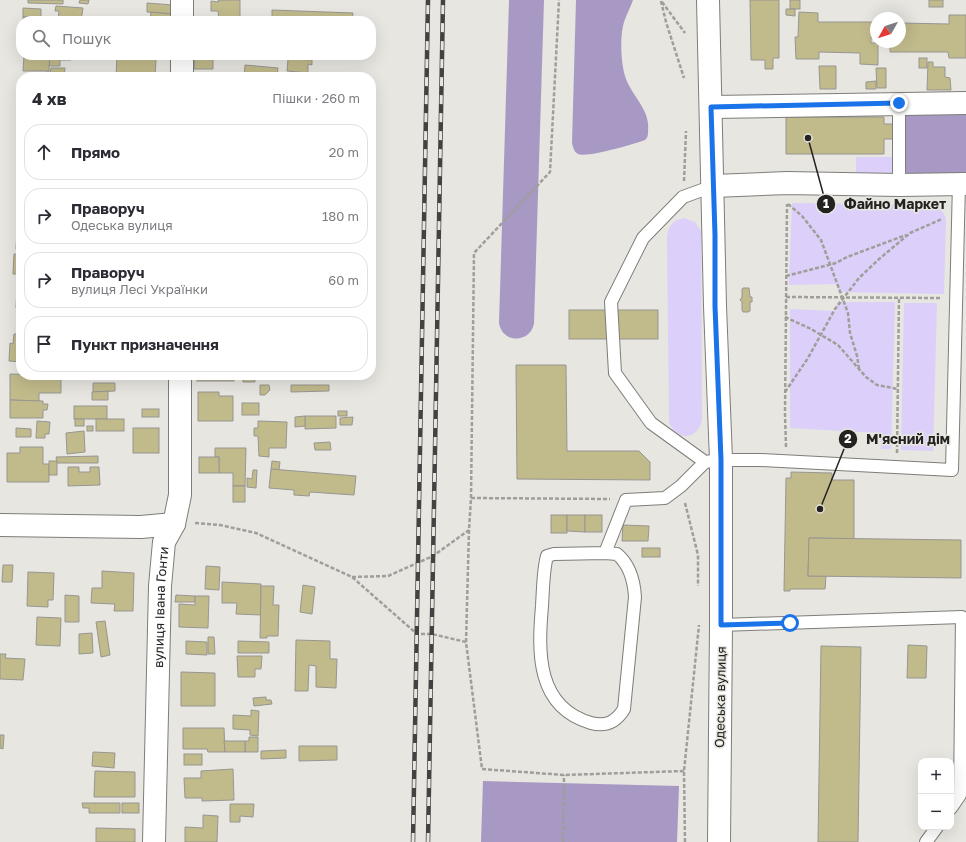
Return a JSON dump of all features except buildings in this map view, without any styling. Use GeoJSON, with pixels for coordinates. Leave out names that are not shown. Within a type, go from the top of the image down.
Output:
{"type":"FeatureCollection","features":[{"type":"Feature","properties":{"kind":"street"},"geometry":{"type":"LineString","coordinates":[[182,0],[182,16]]}},
{"type":"Feature","properties":{"kind":"street","name":"Одеська вулиця"},"geometry":{"type":"LineString","coordinates":[[708,0],[715,306],[713,461],[721,625],[719,842]]}},
{"type":"Feature","properties":{"kind":"street"},"geometry":{"type":"LineString","coordinates":[[182,60],[182,72]]}},
{"type":"Feature","properties":{"kind":"street"},"geometry":{"type":"LineString","coordinates":[[711,107],[966,103]]}},
{"type":"Feature","properties":{"kind":"street"},"geometry":{"type":"LineString","coordinates":[[713,186],[787,183],[899,185],[962,184]]}},
{"type":"Feature","properties":{"kind":"street","name":"вулиця Івана Гонти"},"geometry":{"type":"LineString","coordinates":[[154,842],[160,586],[164,542],[174,524],[180,495],[180,380]]}},
{"type":"Feature","properties":{"kind":"street"},"geometry":{"type":"LineString","coordinates":[[0,525],[141,527],[174,524]]}},
{"type":"Feature","properties":{"kind":"lane"},"geometry":{"type":"LineString","coordinates":[[899,103],[899,185]]}},
{"type":"Feature","properties":{"kind":"lane"},"geometry":{"type":"LineString","coordinates":[[713,186],[683,197],[643,238],[611,302],[615,373],[651,423],[713,461],[786,461],[952,470],[958,212],[962,184]]}},
{"type":"Feature","properties":{"kind":"lane"},"geometry":{"type":"LineString","coordinates":[[605,553],[626,500],[664,498],[713,461]]}},
{"type":"Feature","properties":{"kind":"lane"},"geometry":{"type":"LineString","coordinates":[[605,553],[617,554],[626,564],[634,583],[635,597],[624,709],[616,720],[603,725],[589,722],[574,716],[554,698],[549,691],[543,671],[539,640],[545,564],[547,556],[554,554],[605,553]]}},
{"type":"Feature","properties":{"kind":"lane"},"geometry":{"type":"LineString","coordinates":[[721,625],[964,616],[960,795],[954,804]]}},
{"type":"Feature","properties":{"kind":"lane"},"geometry":{"type":"LineString","coordinates":[[926,842],[935,830]]}},
{"type":"Feature","properties":{"kind":"path"},"geometry":{"type":"LineString","coordinates":[[559,0],[550,172],[474,253],[471,498],[466,642],[482,769],[564,774],[684,770]]}},
{"type":"Feature","properties":{"kind":"path"},"geometry":{"type":"LineString","coordinates":[[661,0],[685,33]]}},
{"type":"Feature","properties":{"kind":"path"},"geometry":{"type":"LineString","coordinates":[[661,0],[666,22],[684,78]]}},
{"type":"Feature","properties":{"kind":"path"},"geometry":{"type":"LineString","coordinates":[[683,197],[686,132]]}},
{"type":"Feature","properties":{"kind":"path"},"geometry":{"type":"LineString","coordinates":[[786,461],[786,203],[802,216],[821,240],[848,313],[850,333],[858,356],[859,368]]}},
{"type":"Feature","properties":{"kind":"path"},"geometry":{"type":"LineString","coordinates":[[786,276],[831,264],[909,234],[958,212]]}},
{"type":"Feature","properties":{"kind":"path"},"geometry":{"type":"LineString","coordinates":[[785,392],[808,358],[835,309],[843,298],[859,278],[909,234]]}},
{"type":"Feature","properties":{"kind":"path"},"geometry":{"type":"LineString","coordinates":[[786,297],[956,298]]}},
{"type":"Feature","properties":{"kind":"path"},"geometry":{"type":"LineString","coordinates":[[897,467],[899,297]]}},
{"type":"Feature","properties":{"kind":"path"},"geometry":{"type":"LineString","coordinates":[[785,317],[821,334],[838,345],[866,377],[877,385],[898,389]]}},
{"type":"Feature","properties":{"kind":"path"},"geometry":{"type":"LineString","coordinates":[[681,486],[698,555],[698,586]]}},
{"type":"Feature","properties":{"kind":"path"},"geometry":{"type":"LineString","coordinates":[[471,498],[626,500]]}},
{"type":"Feature","properties":{"kind":"path"},"geometry":{"type":"LineString","coordinates":[[174,524],[208,523],[247,530],[265,537],[352,577],[417,634],[432,634],[466,642]]}},
{"type":"Feature","properties":{"kind":"path"},"geometry":{"type":"LineString","coordinates":[[352,577],[388,576],[433,556],[469,530]]}},
{"type":"Feature","properties":{"kind":"path"},"geometry":{"type":"LineString","coordinates":[[685,842],[684,770],[698,618]]}},
{"type":"Feature","properties":{"kind":"path"},"geometry":{"type":"LineString","coordinates":[[563,842],[564,774]]}},
{"type":"Feature","properties":{"kind":"shaded area"},"geometry":{"type":"Polygon","coordinates":[[[509,0],[544,0],[534,324],[531,331],[522,338],[510,337],[505,334],[501,330],[499,323],[509,0]]]}},
{"type":"Feature","properties":{"kind":"shaded area"},"geometry":{"type":"Polygon","coordinates":[[[576,0],[633,0],[623,26],[621,37],[622,58],[625,76],[628,83],[647,116],[648,134],[645,140],[591,154],[578,154],[574,149],[572,143],[576,0]]]}},
{"type":"Feature","properties":{"kind":"shaded area"},"geometry":{"type":"Polygon","coordinates":[[[966,108],[966,178],[905,177],[905,109],[966,108]]]}},
{"type":"Feature","properties":{"kind":"shaded area"},"geometry":{"type":"Polygon","coordinates":[[[856,157],[895,157],[895,176],[856,177],[856,157]]]}},
{"type":"Feature","properties":{"kind":"shaded area"},"geometry":{"type":"Polygon","coordinates":[[[792,203],[934,205],[943,212],[946,219],[944,294],[839,292],[838,284],[789,285],[792,203]]]}},
{"type":"Feature","properties":{"kind":"shaded area"},"geometry":{"type":"Polygon","coordinates":[[[684,218],[695,222],[701,231],[702,418],[697,430],[688,436],[678,434],[669,423],[667,237],[672,224],[677,220],[684,218]]]}},
{"type":"Feature","properties":{"kind":"shaded area"},"geometry":{"type":"Polygon","coordinates":[[[837,302],[895,302],[891,449],[881,449],[880,433],[790,428],[790,309],[837,311],[837,302]]]}},
{"type":"Feature","properties":{"kind":"shaded area"},"geometry":{"type":"Polygon","coordinates":[[[904,303],[937,303],[933,451],[901,450],[904,303]]]}},
{"type":"Feature","properties":{"kind":"shaded area"},"geometry":{"type":"Polygon","coordinates":[[[483,781],[679,786],[677,842],[481,842],[483,781]]]}},
{"type":"Feature","properties":{"kind":"railway"},"geometry":{"type":"LineString","coordinates":[[413,842],[428,0]]}},
{"type":"Feature","properties":{"kind":"railway"},"geometry":{"type":"LineString","coordinates":[[428,842],[443,0]]}},
{"type":"Feature","properties":{"kind":"place","name":"Файно Маркет"},"geometry":{"type":"Point","coordinates":[808,138]}},
{"type":"Feature","properties":{"kind":"place","name":"М'ясний дім"},"geometry":{"type":"Point","coordinates":[820,509]}},
{"type":"Feature","properties":{"kind":"route"},"geometry":{"type":"LineString","coordinates":[[790,623],[721,625],[721,460],[715,306],[715,235],[711,107],[899,103]]}}]}
